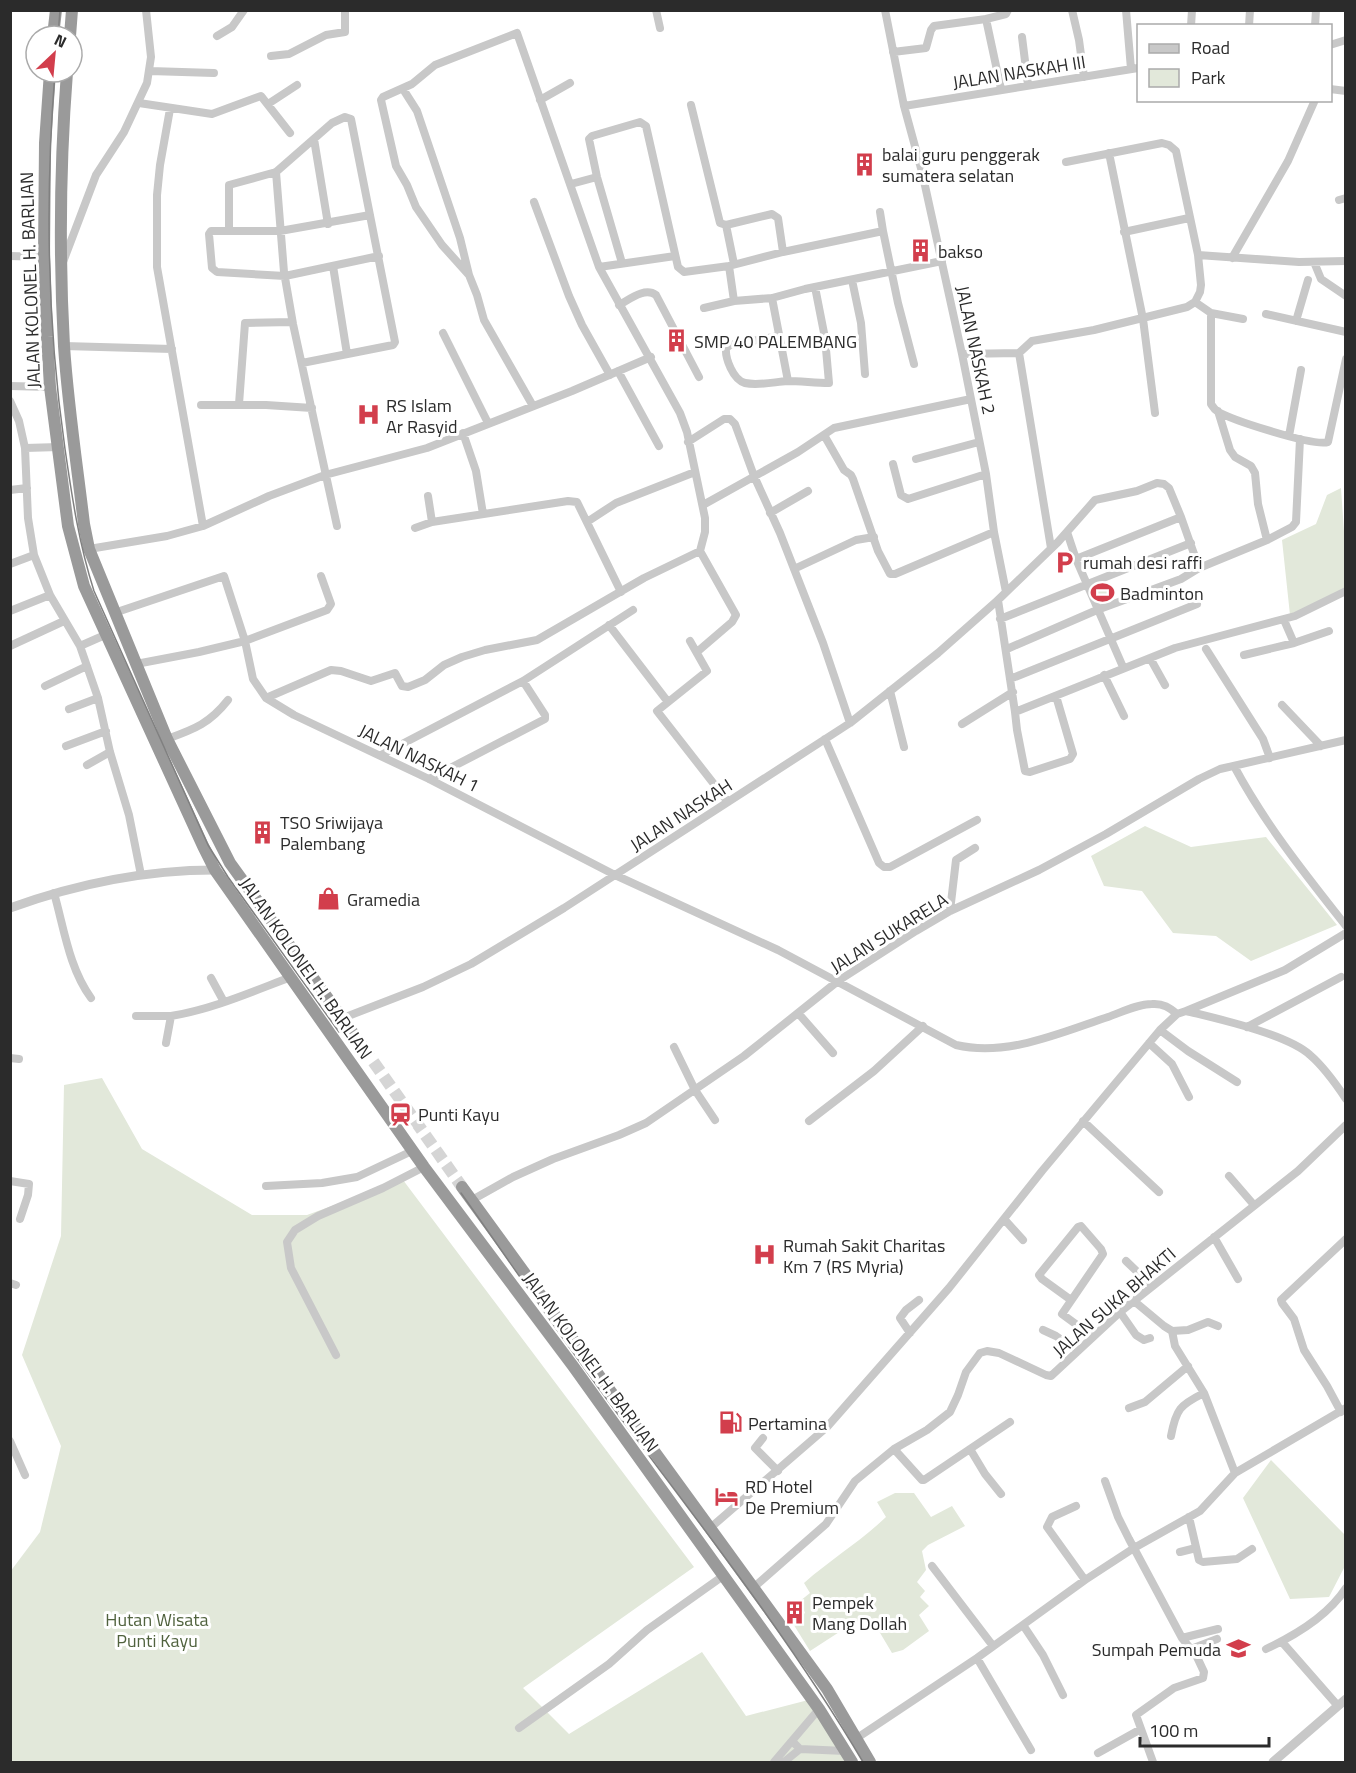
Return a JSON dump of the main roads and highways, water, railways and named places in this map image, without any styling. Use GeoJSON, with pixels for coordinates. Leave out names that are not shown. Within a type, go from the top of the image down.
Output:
{"type":"FeatureCollection","features":[{"type":"Feature","properties":{"kind":"highway","name":"JALAN KOLONEL H. BARLIAN"},"geometry":{"type":"LineString","coordinates":[[49,84],[45,143],[44,257],[50,387],[72,543],[84,586],[105,635],[215,870],[412,1151],[573,1366],[819,1708],[849,1757]]}},
{"type":"Feature","properties":{"kind":"highway"},"geometry":{"type":"LineString","coordinates":[[66,84],[62,138],[64,346],[82,512],[89,549],[167,739],[230,863],[363,1047]]}},
{"type":"Feature","properties":{"kind":"highway"},"geometry":{"type":"LineString","coordinates":[[48,97],[65,99]]}},
{"type":"Feature","properties":{"kind":"highway","name":"JALAN KOLONEL H. BARLIAN"},"geometry":{"type":"LineString","coordinates":[[462,1186],[827,1689],[870,1762]]}},
{"type":"Feature","properties":{"kind":"tunnel"},"geometry":{"type":"LineString","coordinates":[[363,1047],[462,1187]]}},
{"type":"Feature","properties":{"kind":"tram line"},"geometry":{"type":"LineString","coordinates":[[59,24],[60,10]]}},
{"type":"Feature","properties":{"kind":"tram line"},"geometry":{"type":"LineString","coordinates":[[54,84],[49,214],[54,355],[70,485],[80,538],[94,591],[208,845],[228,877],[339,1032]]}},
{"type":"Feature","properties":{"kind":"tram line"},"geometry":{"type":"LineString","coordinates":[[461,1193],[597,1386],[776,1628],[863,1762]]}},
{"type":"Feature","properties":{"kind":"place","name":"balai guru penggerak sumatera selatan"},"geometry":{"type":"Point","coordinates":[864,164]}},
{"type":"Feature","properties":{"kind":"place","name":"bakso"},"geometry":{"type":"Point","coordinates":[920,251]}},
{"type":"Feature","properties":{"kind":"place","name":"SMP 40 PALEMBANG"},"geometry":{"type":"Point","coordinates":[676,341]}},
{"type":"Feature","properties":{"kind":"place","name":"RS Islam Ar Rasyid"},"geometry":{"type":"Point","coordinates":[368,415]}},
{"type":"Feature","properties":{"kind":"place","name":"rumah desi raffi"},"geometry":{"type":"Point","coordinates":[1065,562]}},
{"type":"Feature","properties":{"kind":"place","name":"Badminton"},"geometry":{"type":"Point","coordinates":[1102,593]}},
{"type":"Feature","properties":{"kind":"place","name":"TSO Sriwijaya Palembang"},"geometry":{"type":"Point","coordinates":[262,832]}},
{"type":"Feature","properties":{"kind":"place","name":"Gramedia"},"geometry":{"type":"Point","coordinates":[329,899]}},
{"type":"Feature","properties":{"kind":"place","name":"Punti Kayu"},"geometry":{"type":"Point","coordinates":[400,1114]}},
{"type":"Feature","properties":{"kind":"place","name":"Rumah Sakit Charitas Km 7 (RS Myria)"},"geometry":{"type":"Point","coordinates":[765,1255]}},
{"type":"Feature","properties":{"kind":"place","name":"Pertamina"},"geometry":{"type":"Point","coordinates":[730,1423]}},
{"type":"Feature","properties":{"kind":"place","name":"RD Hotel De Premium"},"geometry":{"type":"Point","coordinates":[727,1496]}},
{"type":"Feature","properties":{"kind":"place","name":"Pempek Mang Dollah"},"geometry":{"type":"Point","coordinates":[794,1612]}},
{"type":"Feature","properties":{"kind":"place","name":"Sumpah Pemuda"},"geometry":{"type":"Point","coordinates":[1239,1649]}},
{"type":"Feature","properties":{"kind":"park label","name":"Hutan Wisata Punti Kayu"},"geometry":{"type":"Point","coordinates":[157,1629]}}]}
